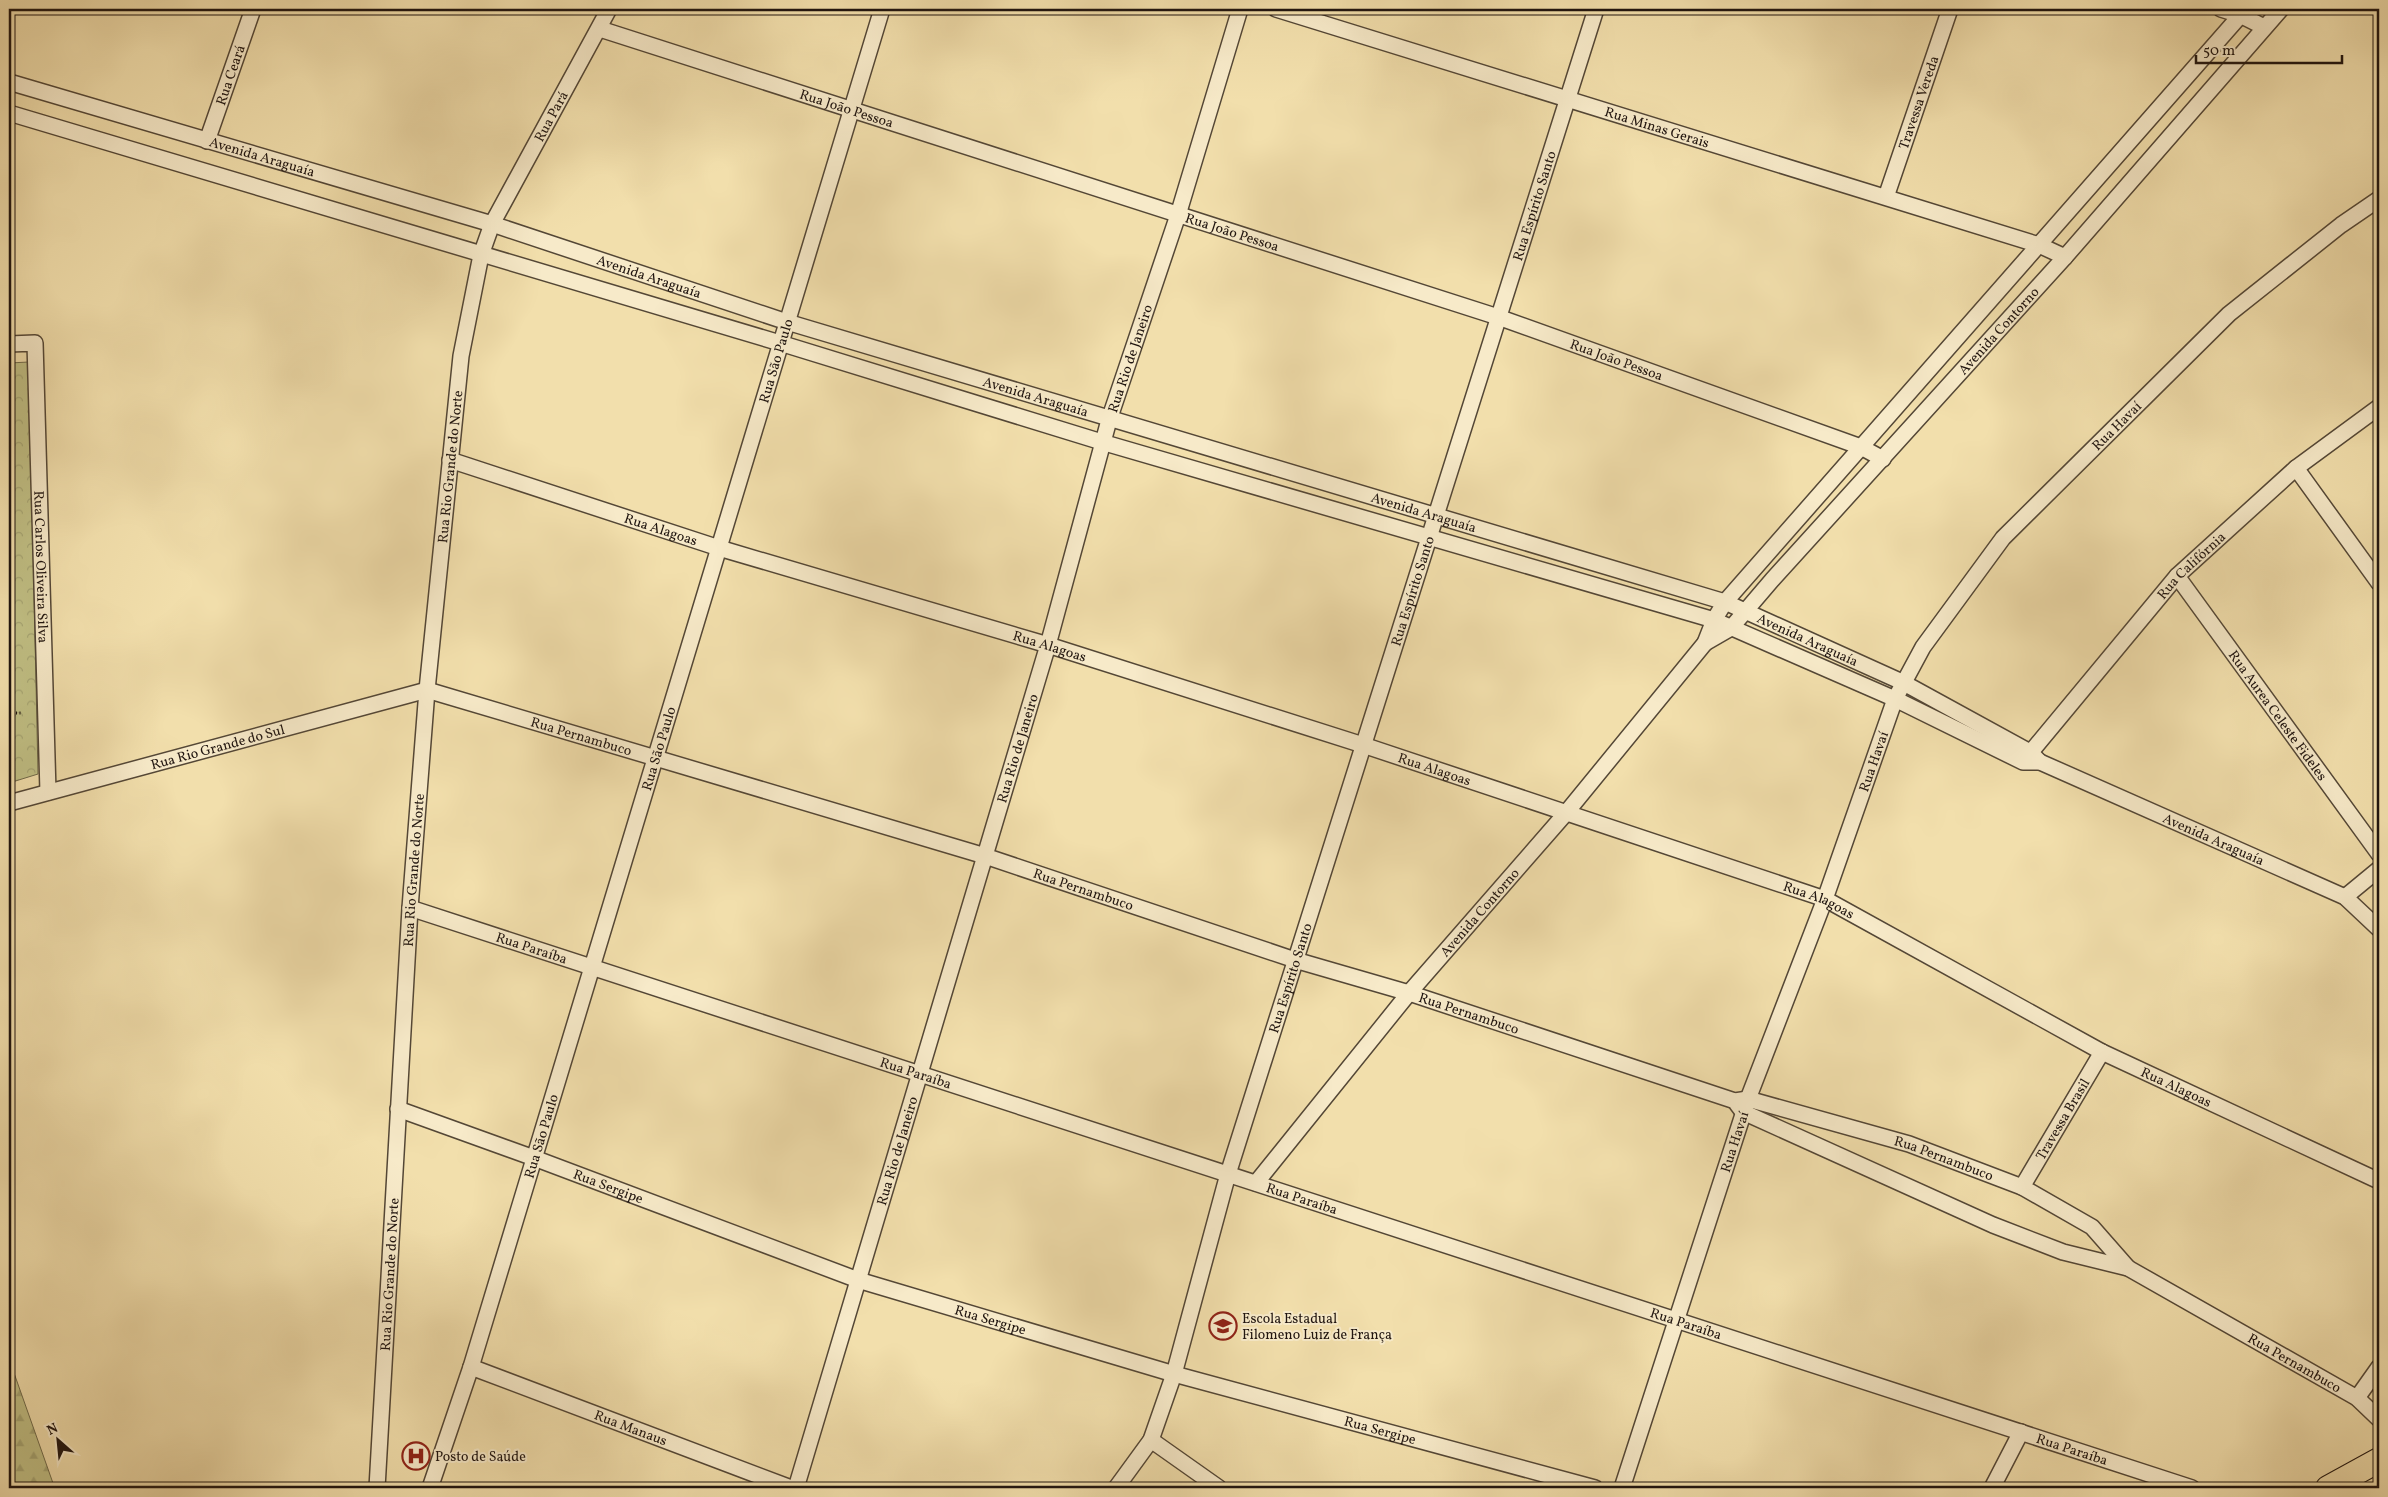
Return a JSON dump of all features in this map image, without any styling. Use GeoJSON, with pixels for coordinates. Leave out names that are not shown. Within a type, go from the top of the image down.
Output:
{"type":"FeatureCollection","features":[{"type":"Feature","properties":{"kind":"main road"},"geometry":{"type":"LineString","coordinates":[[2328,1488],[2379,1460]]}},
{"type":"Feature","properties":{"kind":"street","name":"Rua Ceará"},"geometry":{"type":"LineString","coordinates":[[207,141],[253,9]]}},
{"type":"Feature","properties":{"kind":"street","name":"Rua Pará"},"geometry":{"type":"LineString","coordinates":[[481,255],[492,224],[600,29],[609,9]]}},
{"type":"Feature","properties":{"kind":"street","name":"Rua São Paulo"},"geometry":{"type":"LineString","coordinates":[[430,1488],[471,1367],[882,9]]}},
{"type":"Feature","properties":{"kind":"street","name":"Rua Rio de Janeiro"},"geometry":{"type":"LineString","coordinates":[[796,1488],[1048,645],[1110,420],[1178,215],[1240,9]]}},
{"type":"Feature","properties":{"kind":"street","name":"Rua Minas Gerais"},"geometry":{"type":"LineString","coordinates":[[1276,9],[2039,245],[2065,257]]}},
{"type":"Feature","properties":{"kind":"street","name":"Rua Espírito Santo"},"geometry":{"type":"LineString","coordinates":[[1116,1488],[1152,1440],[1174,1374],[1228,1174],[1596,9]]}},
{"type":"Feature","properties":{"kind":"street","name":"Travessa Vereda"},"geometry":{"type":"LineString","coordinates":[[1886,197],[1950,9]]}},
{"type":"Feature","properties":{"kind":"street"},"geometry":{"type":"LineString","coordinates":[[2221,9],[2243,12],[2264,27]]}},
{"type":"Feature","properties":{"kind":"street","name":"Avenida Contorno"},"geometry":{"type":"LineString","coordinates":[[1256,1183],[1409,993],[1566,813],[1706,644],[1731,628],[2065,257],[2281,9]]}},
{"type":"Feature","properties":{"kind":"street","name":"Avenida Contorno"},"geometry":{"type":"LineString","coordinates":[[1706,644],[1714,620],[1725,602],[2243,12]]}},
{"type":"Feature","properties":{"kind":"street","name":"Rua João Pessoa"},"geometry":{"type":"LineString","coordinates":[[600,29],[1498,317],[1861,447],[1883,459]]}},
{"type":"Feature","properties":{"kind":"street","name":"Avenida Araguaía"},"geometry":{"type":"LineString","coordinates":[[9,82],[492,224],[786,322],[1110,420],[1436,514],[1725,602],[1902,682],[2031,759]]}},
{"type":"Feature","properties":{"kind":"street","name":"Avenida Araguaía"},"geometry":{"type":"LineString","coordinates":[[9,113],[717,324],[1104,443],[1714,620],[2345,897],[2379,929]]}},
{"type":"Feature","properties":{"kind":"street","name":"Rua Havaí"},"geometry":{"type":"LineString","coordinates":[[1622,1488],[1677,1320],[1742,1104],[1825,900],[1902,682],[1923,647],[2003,538],[2229,314],[2341,225],[2379,199]]}},
{"type":"Feature","properties":{"kind":"street","name":"Rua Rio Grande do Norte"},"geometry":{"type":"LineString","coordinates":[[377,1488],[410,908],[427,690],[461,356],[481,255]]}},
{"type":"Feature","properties":{"kind":"street"},"geometry":{"type":"LineString","coordinates":[[717,324],[724,301]]}},
{"type":"Feature","properties":{"kind":"street","name":"Rua Carlos Oliveira Silva"},"geometry":{"type":"LineString","coordinates":[[9,344],[35,343],[48,792]]}},
{"type":"Feature","properties":{"kind":"street","name":"Rua Califórnia"},"geometry":{"type":"LineString","coordinates":[[2031,759],[2177,576],[2296,468],[2379,407]]}},
{"type":"Feature","properties":{"kind":"street","name":"Rua Alagoas"},"geometry":{"type":"LineString","coordinates":[[450,460],[719,548],[1048,645],[1363,745],[1825,900],[2102,1052],[2379,1181]]}},
{"type":"Feature","properties":{"kind":"street"},"geometry":{"type":"LineString","coordinates":[[2296,468],[2379,583]]}},
{"type":"Feature","properties":{"kind":"street","name":"Rua Aurea Celeste Fideles"},"geometry":{"type":"LineString","coordinates":[[2177,576],[2379,854]]}},
{"type":"Feature","properties":{"kind":"street","name":"Rua Rio Grande do Sul"},"geometry":{"type":"LineString","coordinates":[[9,803],[427,690]]}},
{"type":"Feature","properties":{"kind":"street","name":"Rua Pernambuco"},"geometry":{"type":"LineString","coordinates":[[427,690],[985,856],[1295,960],[1409,993],[1742,1104],[1909,1144],[2022,1187],[2092,1227],[2128,1268]]}},
{"type":"Feature","properties":{"kind":"street"},"geometry":{"type":"LineString","coordinates":[[2345,897],[2379,869]]}},
{"type":"Feature","properties":{"kind":"street","name":"Rua Paraíba"},"geometry":{"type":"LineString","coordinates":[[410,908],[2192,1488]]}},
{"type":"Feature","properties":{"kind":"street","name":"Travessa Brasil"},"geometry":{"type":"LineString","coordinates":[[2022,1187],[2102,1052]]}},
{"type":"Feature","properties":{"kind":"street","name":"Rua Pernambuco"},"geometry":{"type":"LineString","coordinates":[[1742,1104],[1993,1225],[2063,1252],[2128,1268],[2357,1398],[2379,1419]]}},
{"type":"Feature","properties":{"kind":"street","name":"Rua Sergipe"},"geometry":{"type":"LineString","coordinates":[[398,1109],[858,1280],[1174,1374],[1595,1488]]}},
{"type":"Feature","properties":{"kind":"street","name":"Rua Manaus"},"geometry":{"type":"LineString","coordinates":[[471,1367],[791,1488]]}},
{"type":"Feature","properties":{"kind":"street"},"geometry":{"type":"LineString","coordinates":[[2357,1398],[2379,1367]]}},
{"type":"Feature","properties":{"kind":"street"},"geometry":{"type":"LineString","coordinates":[[1992,1488],[2021,1432]]}},
{"type":"Feature","properties":{"kind":"street"},"geometry":{"type":"LineString","coordinates":[[1152,1440],[1219,1488]]}},
{"type":"Feature","properties":{"kind":"path"},"geometry":{"type":"LineString","coordinates":[[9,713],[21,712]]}},
{"type":"Feature","properties":{"kind":"green space"},"geometry":{"type":"Polygon","coordinates":[[[29,362],[38,774],[9,783],[9,363],[29,362]]]}},
{"type":"Feature","properties":{"kind":"green space"},"geometry":{"type":"Polygon","coordinates":[[[9,1367],[14,1373],[54,1486],[67,1488],[9,1488],[9,1367]]]}},
{"type":"Feature","properties":{"kind":"place","name":"Escola Estadual Filomeno Luiz de França"},"geometry":{"type":"Point","coordinates":[1223,1326]}},
{"type":"Feature","properties":{"kind":"place","name":"Posto de Saúde"},"geometry":{"type":"Point","coordinates":[416,1456]}}]}
